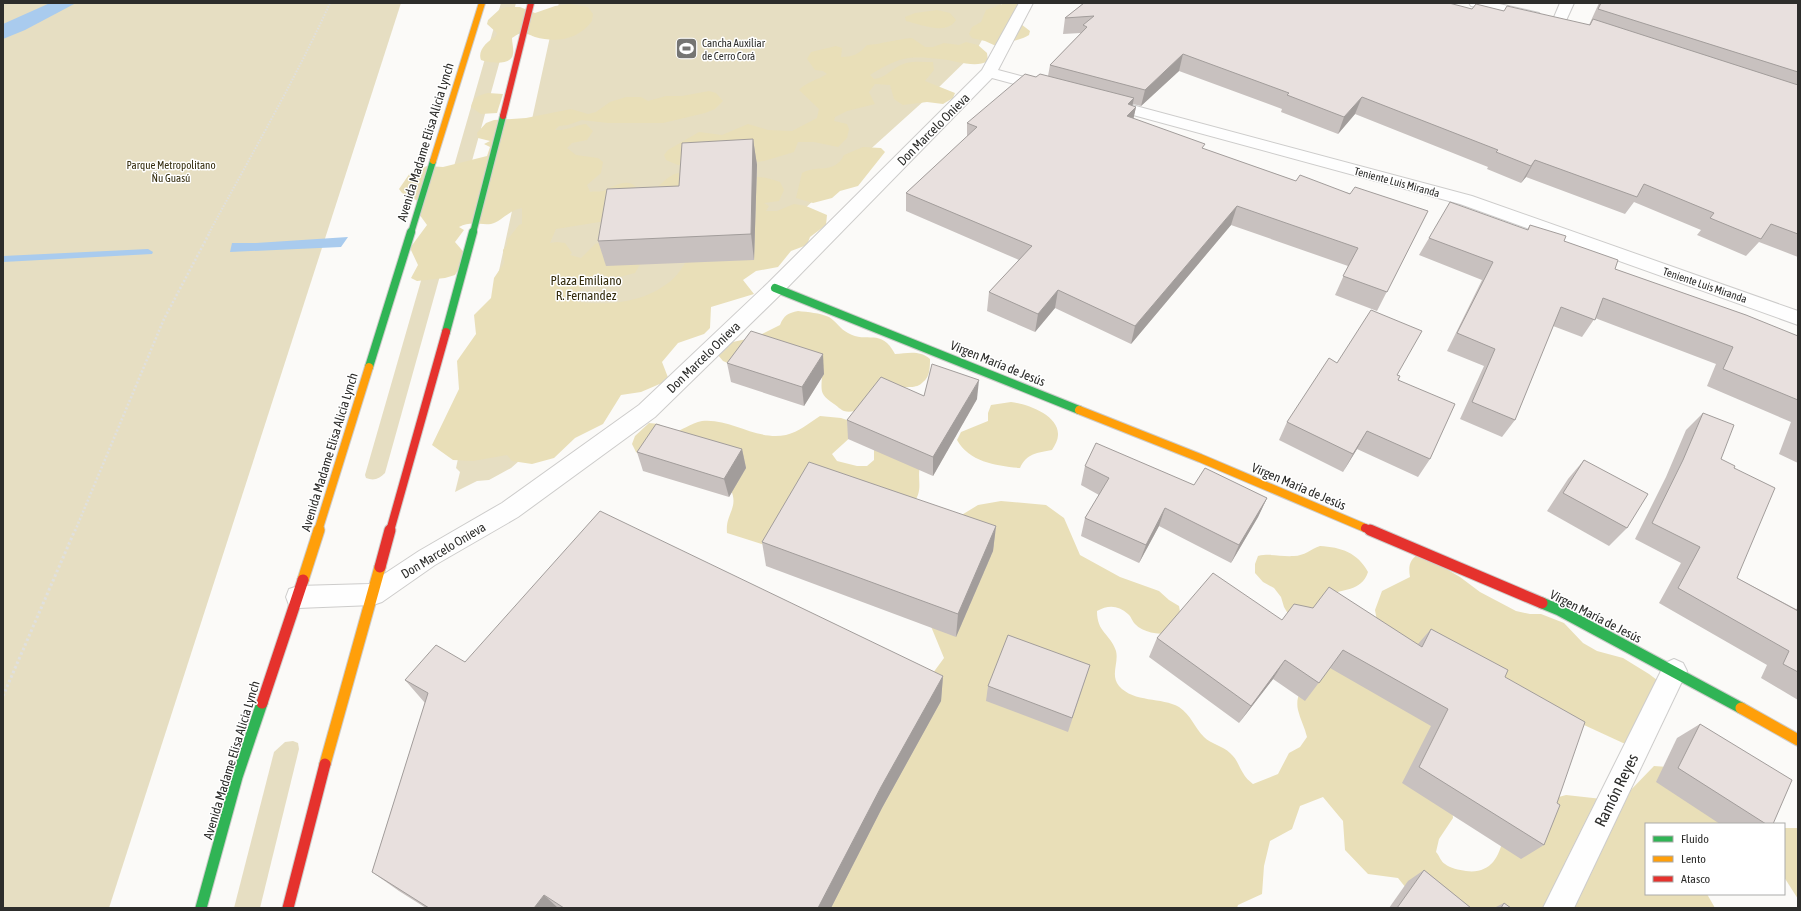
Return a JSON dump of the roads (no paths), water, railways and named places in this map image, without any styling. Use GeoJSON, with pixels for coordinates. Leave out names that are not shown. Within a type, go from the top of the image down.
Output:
{"type":"FeatureCollection","features":[{"type":"Feature","properties":{"kind":"main road","name":"Avenida Madame Elisa Alicia Lynch"},"geometry":{"type":"LineString","coordinates":[[201,908],[237,777],[298,597],[482,3]]}},
{"type":"Feature","properties":{"kind":"main road"},"geometry":{"type":"LineString","coordinates":[[288,908],[319,785],[484,194],[531,3]]}},
{"type":"Feature","properties":{"kind":"main road","name":"Virgen María de Jesús"},"geometry":{"type":"LineString","coordinates":[[775,288],[1200,458],[1559,610],[1674,671],[1798,740]]}},
{"type":"Feature","properties":{"kind":"street","name":"Don Marcelo Onieva"},"geometry":{"type":"LineString","coordinates":[[373,594],[427,558],[510,510],[647,411],[775,288],[989,72],[1026,3]]}},
{"type":"Feature","properties":{"kind":"street"},"geometry":{"type":"LineString","coordinates":[[1476,3],[1566,24],[1567,3]]}},
{"type":"Feature","properties":{"kind":"street"},"geometry":{"type":"LineString","coordinates":[[989,72],[1064,92]]}},
{"type":"Feature","properties":{"kind":"street","name":"Teniente Luis Miranda"},"geometry":{"type":"LineString","coordinates":[[1087,98],[1466,200],[1798,318]]}},
{"type":"Feature","properties":{"kind":"street"},"geometry":{"type":"LineString","coordinates":[[298,597],[373,594]]}},
{"type":"Feature","properties":{"kind":"street","name":"Ramón Reyes"},"geometry":{"type":"LineString","coordinates":[[1558,908],[1674,671]]}},
{"type":"Feature","properties":{"kind":"water"},"geometry":{"type":"Polygon","coordinates":[[[50,3],[76,3],[25,30],[3,39],[3,24],[50,3]]]}},
{"type":"Feature","properties":{"kind":"water"},"geometry":{"type":"Polygon","coordinates":[[[348,237],[341,247],[230,252],[232,243],[256,243],[348,237]]]}},
{"type":"Feature","properties":{"kind":"waterway"},"geometry":{"type":"LineString","coordinates":[[3,259],[148,252]]}},
{"type":"Feature","properties":{"kind":"place","name":"Cancha Auxiliar de Cerro Corá"},"geometry":{"type":"Point","coordinates":[686,49]}},
{"type":"Feature","properties":{"kind":"park label","name":"Parque Metropolitano Ñu Guasú"},"geometry":{"type":"Point","coordinates":[171,171]}},
{"type":"Feature","properties":{"kind":"park label","name":"Plaza Emiliano R. Fernandez"},"geometry":{"type":"Point","coordinates":[586,288]}}]}
